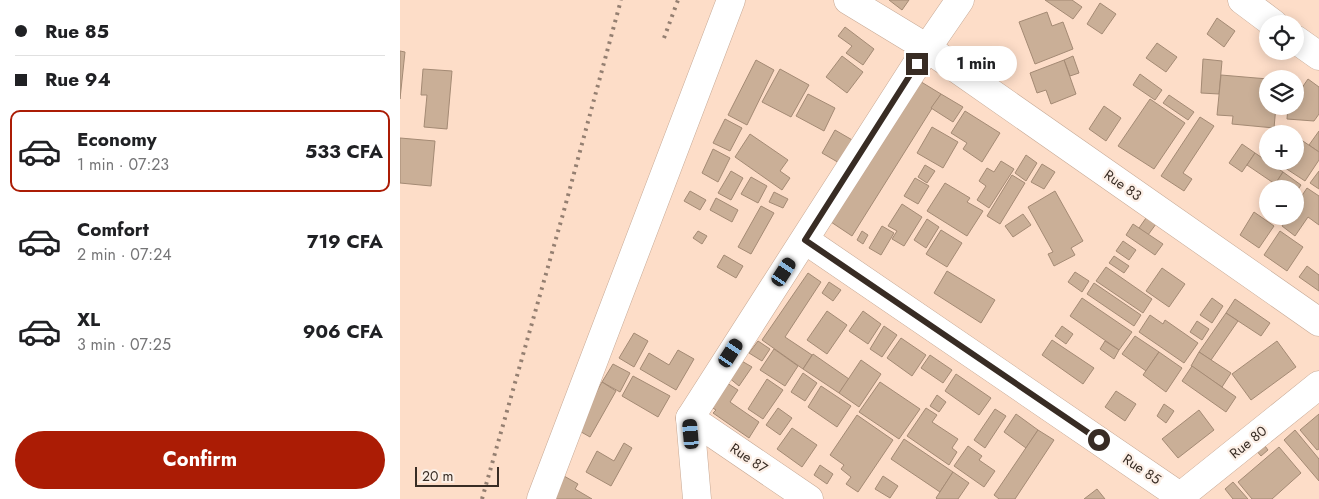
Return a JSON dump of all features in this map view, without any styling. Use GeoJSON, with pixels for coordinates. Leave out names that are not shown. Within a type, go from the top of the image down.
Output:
{"type":"FeatureCollection","features":[{"type":"Feature","properties":{"kind":"street"},"geometry":{"type":"LineString","coordinates":[[541,499],[731,0]]}},
{"type":"Feature","properties":{"kind":"street","name":"Rue 83"},"geometry":{"type":"LineString","coordinates":[[848,0],[927,48],[1319,322]]}},
{"type":"Feature","properties":{"kind":"street"},"geometry":{"type":"LineString","coordinates":[[697,499],[690,418],[927,48],[960,0]]}},
{"type":"Feature","properties":{"kind":"street"},"geometry":{"type":"LineString","coordinates":[[1242,0],[1262,15]]}},
{"type":"Feature","properties":{"kind":"street"},"geometry":{"type":"LineString","coordinates":[[1304,45],[1319,56]]}},
{"type":"Feature","properties":{"kind":"street","name":"Rue 85"},"geometry":{"type":"LineString","coordinates":[[805,240],[1181,498]]}},
{"type":"Feature","properties":{"kind":"street","name":"Rue 80"},"geometry":{"type":"LineString","coordinates":[[1181,498],[1319,385]]}},
{"type":"Feature","properties":{"kind":"street","name":"Rue 87"},"geometry":{"type":"LineString","coordinates":[[690,418],[809,499]]}},
{"type":"Feature","properties":{"kind":"building"},"geometry":{"type":"Polygon","coordinates":[[[889,0],[909,0],[902,10],[889,0]]]}},
{"type":"Feature","properties":{"kind":"building"},"geometry":{"type":"Polygon","coordinates":[[[1045,0],[1072,0],[1082,7],[1073,19],[1045,0]]]}},
{"type":"Feature","properties":{"kind":"building"},"geometry":{"type":"Polygon","coordinates":[[[1100,3],[1116,14],[1102,34],[1087,24],[1100,3]]]}},
{"type":"Feature","properties":{"kind":"building"},"geometry":{"type":"Polygon","coordinates":[[[1047,12],[1052,26],[1063,22],[1073,49],[1035,64],[1019,22],[1047,12]]]}},
{"type":"Feature","properties":{"kind":"building"},"geometry":{"type":"Polygon","coordinates":[[[1217,18],[1235,31],[1224,47],[1207,34],[1217,18]]]}},
{"type":"Feature","properties":{"kind":"building"},"geometry":{"type":"Polygon","coordinates":[[[845,27],[874,49],[863,65],[846,53],[852,46],[838,36],[845,27]]]}},
{"type":"Feature","properties":{"kind":"building"},"geometry":{"type":"Polygon","coordinates":[[[1157,43],[1177,57],[1166,72],[1146,58],[1157,43]]]}},
{"type":"Feature","properties":{"kind":"building"},"geometry":{"type":"Polygon","coordinates":[[[400,51],[405,52],[400,99],[400,51]]]}},
{"type":"Feature","properties":{"kind":"building"},"geometry":{"type":"Polygon","coordinates":[[[842,56],[863,72],[847,93],[826,77],[842,56]]]}},
{"type":"Feature","properties":{"kind":"building"},"geometry":{"type":"Polygon","coordinates":[[[1073,56],[1079,73],[1070,76],[1064,60],[1073,56]]]}},
{"type":"Feature","properties":{"kind":"building"},"geometry":{"type":"Polygon","coordinates":[[[1203,59],[1222,61],[1219,94],[1201,93],[1203,59]]]}},
{"type":"Feature","properties":{"kind":"building"},"geometry":{"type":"Polygon","coordinates":[[[756,60],[774,70],[747,125],[728,115],[756,60]]]}},
{"type":"Feature","properties":{"kind":"building"},"geometry":{"type":"Polygon","coordinates":[[[1064,60],[1076,94],[1051,104],[1046,90],[1037,93],[1030,73],[1064,60]]]}},
{"type":"Feature","properties":{"kind":"building"},"geometry":{"type":"Polygon","coordinates":[[[423,69],[452,71],[447,129],[424,127],[427,95],[421,95],[423,69]]]}},
{"type":"Feature","properties":{"kind":"building"},"geometry":{"type":"Polygon","coordinates":[[[780,69],[809,85],[791,117],[762,102],[780,69]]]}},
{"type":"Feature","properties":{"kind":"building"},"geometry":{"type":"Polygon","coordinates":[[[1140,74],[1162,90],[1155,100],[1133,85],[1140,74]]]}},
{"type":"Feature","properties":{"kind":"building"},"geometry":{"type":"Polygon","coordinates":[[[1221,75],[1259,78],[1259,115],[1275,115],[1274,125],[1259,125],[1259,127],[1232,124],[1233,116],[1217,115],[1221,75]]]}},
{"type":"Feature","properties":{"kind":"building"},"geometry":{"type":"Polygon","coordinates":[[[1308,79],[1319,87],[1319,114],[1314,121],[1287,119],[1287,115],[1304,115],[1304,85],[1308,79]]]}},
{"type":"Feature","properties":{"kind":"building"},"geometry":{"type":"Polygon","coordinates":[[[918,80],[941,94],[852,236],[831,222],[918,80]]]}},
{"type":"Feature","properties":{"kind":"building"},"geometry":{"type":"Polygon","coordinates":[[[808,94],[835,108],[824,131],[796,116],[808,94]]]}},
{"type":"Feature","properties":{"kind":"building"},"geometry":{"type":"Polygon","coordinates":[[[941,94],[963,107],[953,122],[931,108],[941,94]]]}},
{"type":"Feature","properties":{"kind":"building"},"geometry":{"type":"Polygon","coordinates":[[[1169,95],[1194,112],[1188,120],[1163,103],[1169,95]]]}},
{"type":"Feature","properties":{"kind":"building"},"geometry":{"type":"Polygon","coordinates":[[[1150,99],[1185,123],[1154,169],[1118,146],[1150,99]]]}},
{"type":"Feature","properties":{"kind":"building"},"geometry":{"type":"Polygon","coordinates":[[[1104,106],[1121,118],[1106,141],[1089,129],[1104,106]]]}},
{"type":"Feature","properties":{"kind":"building"},"geometry":{"type":"Polygon","coordinates":[[[965,111],[1000,133],[982,162],[963,149],[967,143],[951,133],[965,111]]]}},
{"type":"Feature","properties":{"kind":"building"},"geometry":{"type":"Polygon","coordinates":[[[1200,117],[1214,126],[1183,173],[1192,179],[1184,191],[1161,176],[1200,117]]]}},
{"type":"Feature","properties":{"kind":"building"},"geometry":{"type":"Polygon","coordinates":[[[725,119],[742,128],[730,151],[713,143],[725,119]]]}},
{"type":"Feature","properties":{"kind":"building"},"geometry":{"type":"Polygon","coordinates":[[[932,127],[958,142],[943,168],[917,153],[932,127]]]}},
{"type":"Feature","properties":{"kind":"building"},"geometry":{"type":"Polygon","coordinates":[[[835,130],[854,141],[841,164],[822,153],[835,130]]]}},
{"type":"Feature","properties":{"kind":"building"},"geometry":{"type":"Polygon","coordinates":[[[1319,131],[1319,152],[1309,145],[1319,131]]]}},
{"type":"Feature","properties":{"kind":"building"},"geometry":{"type":"Polygon","coordinates":[[[750,134],[788,160],[780,171],[790,178],[782,190],[735,157],[750,134]]]}},
{"type":"Feature","properties":{"kind":"building"},"geometry":{"type":"Polygon","coordinates":[[[400,138],[435,141],[431,186],[400,183],[400,138]]]}},
{"type":"Feature","properties":{"kind":"building"},"geometry":{"type":"Polygon","coordinates":[[[1304,142],[1319,152],[1319,160],[1305,181],[1288,170],[1304,170],[1304,142]]]}},
{"type":"Feature","properties":{"kind":"building"},"geometry":{"type":"Polygon","coordinates":[[[1242,144],[1255,153],[1242,172],[1229,163],[1242,144]]]}},
{"type":"Feature","properties":{"kind":"building"},"geometry":{"type":"Polygon","coordinates":[[[713,149],[730,158],[718,182],[702,173],[713,149]]]}},
{"type":"Feature","properties":{"kind":"building"},"geometry":{"type":"Polygon","coordinates":[[[1255,153],[1259,156],[1259,170],[1280,170],[1283,172],[1278,180],[1269,180],[1247,165],[1255,153]]]}},
{"type":"Feature","properties":{"kind":"building"},"geometry":{"type":"Polygon","coordinates":[[[1026,155],[1037,163],[1026,181],[1015,173],[1026,155]]]}},
{"type":"Feature","properties":{"kind":"building"},"geometry":{"type":"Polygon","coordinates":[[[1001,161],[1014,169],[989,208],[977,200],[986,186],[979,181],[987,168],[994,172],[1001,161]]]}},
{"type":"Feature","properties":{"kind":"building"},"geometry":{"type":"Polygon","coordinates":[[[1042,164],[1055,172],[1044,189],[1031,182],[1042,164]]]}},
{"type":"Feature","properties":{"kind":"building"},"geometry":{"type":"Polygon","coordinates":[[[925,165],[935,171],[927,183],[918,177],[925,165]]]}},
{"type":"Feature","properties":{"kind":"building"},"geometry":{"type":"Polygon","coordinates":[[[731,171],[743,178],[731,200],[718,193],[731,171]]]}},
{"type":"Feature","properties":{"kind":"building"},"geometry":{"type":"Polygon","coordinates":[[[1319,171],[1319,189],[1310,183],[1319,171]]]}},
{"type":"Feature","properties":{"kind":"building"},"geometry":{"type":"Polygon","coordinates":[[[1283,172],[1294,180],[1278,180],[1283,172]]]}},
{"type":"Feature","properties":{"kind":"building"},"geometry":{"type":"Polygon","coordinates":[[[1012,175],[1025,183],[1000,224],[987,216],[1012,175]]]}},
{"type":"Feature","properties":{"kind":"building"},"geometry":{"type":"Polygon","coordinates":[[[751,177],[767,186],[758,203],[741,194],[751,177]]]}},
{"type":"Feature","properties":{"kind":"building"},"geometry":{"type":"Polygon","coordinates":[[[915,178],[929,186],[918,204],[904,196],[915,178]]]}},
{"type":"Feature","properties":{"kind":"building"},"geometry":{"type":"Polygon","coordinates":[[[945,183],[970,198],[967,202],[983,211],[967,236],[927,211],[945,183]]]}},
{"type":"Feature","properties":{"kind":"building"},"geometry":{"type":"Polygon","coordinates":[[[1307,188],[1319,196],[1319,225],[1308,217],[1304,223],[1304,192],[1307,188]]]}},
{"type":"Feature","properties":{"kind":"building"},"geometry":{"type":"Polygon","coordinates":[[[690,191],[706,200],[700,210],[684,201],[690,191]]]}},
{"type":"Feature","properties":{"kind":"building"},"geometry":{"type":"Polygon","coordinates":[[[1055,191],[1083,241],[1071,248],[1075,255],[1054,266],[1048,254],[1053,252],[1028,207],[1055,191]]]}},
{"type":"Feature","properties":{"kind":"building"},"geometry":{"type":"Polygon","coordinates":[[[774,192],[788,199],[783,208],[769,202],[774,192]]]}},
{"type":"Feature","properties":{"kind":"building"},"geometry":{"type":"Polygon","coordinates":[[[716,198],[738,210],[732,222],[710,210],[716,198]]]}},
{"type":"Feature","properties":{"kind":"building"},"geometry":{"type":"Polygon","coordinates":[[[902,204],[922,217],[904,246],[892,239],[897,231],[888,226],[902,204]]]}},
{"type":"Feature","properties":{"kind":"building"},"geometry":{"type":"Polygon","coordinates":[[[761,206],[774,213],[751,254],[738,247],[761,206]]]}},
{"type":"Feature","properties":{"kind":"building"},"geometry":{"type":"Polygon","coordinates":[[[1254,212],[1259,216],[1259,225],[1274,226],[1259,248],[1240,235],[1254,212]]]}},
{"type":"Feature","properties":{"kind":"building"},"geometry":{"type":"Polygon","coordinates":[[[1023,214],[1031,225],[1013,237],[1005,226],[1023,214]]]}},
{"type":"Feature","properties":{"kind":"building"},"geometry":{"type":"Polygon","coordinates":[[[1146,218],[1156,224],[1148,235],[1139,228],[1146,218]]]}},
{"type":"Feature","properties":{"kind":"building"},"geometry":{"type":"Polygon","coordinates":[[[927,219],[939,227],[926,248],[914,240],[927,219]]]}},
{"type":"Feature","properties":{"kind":"building"},"geometry":{"type":"Polygon","coordinates":[[[1133,224],[1163,244],[1155,255],[1126,235],[1133,224]]]}},
{"type":"Feature","properties":{"kind":"building"},"geometry":{"type":"Polygon","coordinates":[[[1283,225],[1303,225],[1295,236],[1283,225]]]}},
{"type":"Feature","properties":{"kind":"building"},"geometry":{"type":"Polygon","coordinates":[[[882,226],[894,233],[881,255],[869,248],[882,226]]]}},
{"type":"Feature","properties":{"kind":"building"},"geometry":{"type":"Polygon","coordinates":[[[941,230],[962,243],[947,267],[926,254],[941,230]]]}},
{"type":"Feature","properties":{"kind":"building"},"geometry":{"type":"Polygon","coordinates":[[[698,231],[707,236],[702,244],[693,238],[698,231]]]}},
{"type":"Feature","properties":{"kind":"building"},"geometry":{"type":"Polygon","coordinates":[[[862,231],[868,235],[863,244],[857,240],[862,231]]]}},
{"type":"Feature","properties":{"kind":"building"},"geometry":{"type":"Polygon","coordinates":[[[1280,231],[1303,247],[1287,271],[1264,255],[1280,231]]]}},
{"type":"Feature","properties":{"kind":"building"},"geometry":{"type":"Polygon","coordinates":[[[1123,241],[1136,250],[1129,260],[1116,251],[1123,241]]]}},
{"type":"Feature","properties":{"kind":"building"},"geometry":{"type":"Polygon","coordinates":[[[724,255],[743,266],[736,278],[717,267],[724,255]]]}},
{"type":"Feature","properties":{"kind":"building"},"geometry":{"type":"Polygon","coordinates":[[[1114,256],[1129,266],[1124,273],[1109,263],[1114,256]]]}},
{"type":"Feature","properties":{"kind":"building"},"geometry":{"type":"Polygon","coordinates":[[[1307,266],[1319,275],[1319,291],[1299,277],[1307,266]]]}},
{"type":"Feature","properties":{"kind":"building"},"geometry":{"type":"Polygon","coordinates":[[[1106,267],[1152,299],[1143,313],[1096,281],[1106,267]]]}},
{"type":"Feature","properties":{"kind":"building"},"geometry":{"type":"Polygon","coordinates":[[[1162,268],[1185,284],[1169,307],[1146,291],[1162,268]]]}},
{"type":"Feature","properties":{"kind":"building"},"geometry":{"type":"Polygon","coordinates":[[[947,271],[995,300],[981,323],[934,293],[947,271]]]}},
{"type":"Feature","properties":{"kind":"building"},"geometry":{"type":"Polygon","coordinates":[[[1075,272],[1089,281],[1082,292],[1068,282],[1075,272]]]}},
{"type":"Feature","properties":{"kind":"building"},"geometry":{"type":"Polygon","coordinates":[[[808,273],[821,282],[785,337],[812,355],[803,369],[762,340],[808,273]]]}},
{"type":"Feature","properties":{"kind":"building"},"geometry":{"type":"Polygon","coordinates":[[[829,282],[841,290],[833,301],[822,293],[829,282]]]}},
{"type":"Feature","properties":{"kind":"building"},"geometry":{"type":"Polygon","coordinates":[[[1094,283],[1141,315],[1134,326],[1087,294],[1094,283]]]}},
{"type":"Feature","properties":{"kind":"building"},"geometry":{"type":"Polygon","coordinates":[[[1082,298],[1132,332],[1119,350],[1070,316],[1082,298]]]}},
{"type":"Feature","properties":{"kind":"building"},"geometry":{"type":"Polygon","coordinates":[[[1212,298],[1223,306],[1212,323],[1200,315],[1212,298]]]}},
{"type":"Feature","properties":{"kind":"building"},"geometry":{"type":"Polygon","coordinates":[[[1235,299],[1270,323],[1261,336],[1226,313],[1235,299]]]}},
{"type":"Feature","properties":{"kind":"building"},"geometry":{"type":"Polygon","coordinates":[[[827,311],[847,325],[827,354],[807,340],[827,311]]]}},
{"type":"Feature","properties":{"kind":"building"},"geometry":{"type":"Polygon","coordinates":[[[863,311],[881,324],[868,344],[849,331],[863,311]]]}},
{"type":"Feature","properties":{"kind":"building"},"geometry":{"type":"Polygon","coordinates":[[[1226,313],[1238,321],[1211,360],[1199,352],[1226,313]]]}},
{"type":"Feature","properties":{"kind":"building"},"geometry":{"type":"Polygon","coordinates":[[[1150,315],[1163,324],[1165,320],[1198,343],[1184,363],[1139,332],[1150,315]]]}},
{"type":"Feature","properties":{"kind":"building"},"geometry":{"type":"Polygon","coordinates":[[[1197,321],[1209,329],[1202,340],[1190,332],[1197,321]]]}},
{"type":"Feature","properties":{"kind":"building"},"geometry":{"type":"Polygon","coordinates":[[[884,326],[897,335],[882,357],[870,349],[884,326]]]}},
{"type":"Feature","properties":{"kind":"building"},"geometry":{"type":"Polygon","coordinates":[[[1062,326],[1073,334],[1066,344],[1055,336],[1062,326]]]}},
{"type":"Feature","properties":{"kind":"building"},"geometry":{"type":"Polygon","coordinates":[[[634,333],[648,341],[634,367],[619,358],[634,333]]]}},
{"type":"Feature","properties":{"kind":"building"},"geometry":{"type":"Polygon","coordinates":[[[1135,336],[1159,352],[1146,371],[1122,354],[1135,336]]]}},
{"type":"Feature","properties":{"kind":"building"},"geometry":{"type":"Polygon","coordinates":[[[901,338],[926,355],[912,376],[887,358],[901,338]]]}},
{"type":"Feature","properties":{"kind":"building"},"geometry":{"type":"Polygon","coordinates":[[[1052,340],[1094,368],[1083,384],[1042,355],[1052,340]]]}},
{"type":"Feature","properties":{"kind":"building"},"geometry":{"type":"Polygon","coordinates":[[[758,341],[770,349],[762,361],[749,353],[758,341]]]}},
{"type":"Feature","properties":{"kind":"building"},"geometry":{"type":"Polygon","coordinates":[[[1105,341],[1119,350],[1114,359],[1100,349],[1105,341]]]}},
{"type":"Feature","properties":{"kind":"building"},"geometry":{"type":"Polygon","coordinates":[[[1277,341],[1296,367],[1251,400],[1232,374],[1277,341]]]}},
{"type":"Feature","properties":{"kind":"building"},"geometry":{"type":"Polygon","coordinates":[[[774,349],[798,366],[785,386],[760,370],[774,349]]]}},
{"type":"Feature","properties":{"kind":"building"},"geometry":{"type":"Polygon","coordinates":[[[678,350],[694,359],[676,390],[640,369],[649,353],[669,365],[678,350]]]}},
{"type":"Feature","properties":{"kind":"building"},"geometry":{"type":"Polygon","coordinates":[[[1159,352],[1182,368],[1166,392],[1143,375],[1159,352]]]}},
{"type":"Feature","properties":{"kind":"building"},"geometry":{"type":"Polygon","coordinates":[[[1199,352],[1231,373],[1222,387],[1191,366],[1199,352]]]}},
{"type":"Feature","properties":{"kind":"building"},"geometry":{"type":"Polygon","coordinates":[[[813,354],[849,379],[839,393],[803,369],[813,354]]]}},
{"type":"Feature","properties":{"kind":"building"},"geometry":{"type":"Polygon","coordinates":[[[930,355],[952,370],[943,383],[921,368],[930,355]]]}},
{"type":"Feature","properties":{"kind":"building"},"geometry":{"type":"Polygon","coordinates":[[[740,360],[752,367],[739,386],[728,377],[740,360]]]}},
{"type":"Feature","properties":{"kind":"building"},"geometry":{"type":"Polygon","coordinates":[[[861,360],[881,374],[859,407],[839,393],[861,360]]]}},
{"type":"Feature","properties":{"kind":"building"},"geometry":{"type":"Polygon","coordinates":[[[613,364],[630,373],[620,392],[602,382],[613,364]]]}},
{"type":"Feature","properties":{"kind":"building"},"geometry":{"type":"Polygon","coordinates":[[[1192,366],[1236,397],[1226,412],[1182,381],[1192,366]]]}},
{"type":"Feature","properties":{"kind":"building"},"geometry":{"type":"Polygon","coordinates":[[[803,373],[817,383],[805,401],[791,392],[803,373]]]}},
{"type":"Feature","properties":{"kind":"building"},"geometry":{"type":"Polygon","coordinates":[[[956,374],[991,398],[979,415],[945,391],[956,374]]]}},
{"type":"Feature","properties":{"kind":"building"},"geometry":{"type":"Polygon","coordinates":[[[633,376],[670,396],[658,417],[622,396],[633,376]]]}},
{"type":"Feature","properties":{"kind":"building"},"geometry":{"type":"Polygon","coordinates":[[[767,379],[783,390],[763,419],[748,409],[767,379]]]}},
{"type":"Feature","properties":{"kind":"building"},"geometry":{"type":"Polygon","coordinates":[[[602,382],[616,391],[590,437],[576,429],[602,382]]]}},
{"type":"Feature","properties":{"kind":"building"},"geometry":{"type":"Polygon","coordinates":[[[880,382],[920,409],[899,439],[859,412],[880,382]]]}},
{"type":"Feature","properties":{"kind":"building"},"geometry":{"type":"Polygon","coordinates":[[[727,383],[738,390],[730,402],[759,422],[749,438],[713,413],[716,410],[711,407],[727,383]]]}},
{"type":"Feature","properties":{"kind":"building"},"geometry":{"type":"Polygon","coordinates":[[[821,386],[851,406],[837,427],[808,407],[821,386]]]}},
{"type":"Feature","properties":{"kind":"building"},"geometry":{"type":"Polygon","coordinates":[[[1116,391],[1136,404],[1125,421],[1105,407],[1116,391]]]}},
{"type":"Feature","properties":{"kind":"building"},"geometry":{"type":"Polygon","coordinates":[[[937,395],[946,402],[939,412],[930,406],[937,395]]]}},
{"type":"Feature","properties":{"kind":"building"},"geometry":{"type":"Polygon","coordinates":[[[1164,404],[1174,411],[1166,423],[1157,416],[1164,404]]]}},
{"type":"Feature","properties":{"kind":"building"},"geometry":{"type":"Polygon","coordinates":[[[778,408],[792,418],[780,435],[766,425],[778,408]]]}},
{"type":"Feature","properties":{"kind":"building"},"geometry":{"type":"Polygon","coordinates":[[[926,408],[937,415],[932,422],[958,439],[952,448],[957,452],[949,465],[907,436],[926,408]]]}},
{"type":"Feature","properties":{"kind":"building"},"geometry":{"type":"Polygon","coordinates":[[[995,409],[1006,416],[985,448],[974,440],[995,409]]]}},
{"type":"Feature","properties":{"kind":"building"},"geometry":{"type":"Polygon","coordinates":[[[1199,410],[1214,430],[1178,458],[1162,439],[1199,410]]]}},
{"type":"Feature","properties":{"kind":"building"},"geometry":{"type":"Polygon","coordinates":[[[1016,414],[1038,430],[1026,448],[1004,432],[1016,414]]]}},
{"type":"Feature","properties":{"kind":"building"},"geometry":{"type":"Polygon","coordinates":[[[1319,414],[1319,449],[1317,450],[1300,430],[1319,414]]]}},
{"type":"Feature","properties":{"kind":"building"},"geometry":{"type":"Polygon","coordinates":[[[857,415],[893,440],[858,492],[846,484],[851,477],[841,469],[844,465],[830,455],[857,415]]]}},
{"type":"Feature","properties":{"kind":"building"},"geometry":{"type":"Polygon","coordinates":[[[792,428],[817,445],[802,467],[777,449],[792,428]]]}},
{"type":"Feature","properties":{"kind":"building"},"geometry":{"type":"Polygon","coordinates":[[[1038,430],[1054,440],[1015,499],[999,499],[994,495],[1038,430]]]}},
{"type":"Feature","properties":{"kind":"building"},"geometry":{"type":"Polygon","coordinates":[[[1295,430],[1319,459],[1319,481],[1284,440],[1295,430]]]}},
{"type":"Feature","properties":{"kind":"building"},"geometry":{"type":"Polygon","coordinates":[[[904,439],[953,472],[940,492],[891,459],[904,439]]]}},
{"type":"Feature","properties":{"kind":"building"},"geometry":{"type":"Polygon","coordinates":[[[1262,442],[1268,450],[1261,456],[1255,449],[1262,442]]]}},
{"type":"Feature","properties":{"kind":"building"},"geometry":{"type":"Polygon","coordinates":[[[624,443],[632,448],[611,486],[586,472],[597,451],[614,461],[624,443]]]}},
{"type":"Feature","properties":{"kind":"building"},"geometry":{"type":"Polygon","coordinates":[[[968,446],[982,456],[979,460],[995,471],[984,487],[954,466],[968,446]]]}},
{"type":"Feature","properties":{"kind":"building"},"geometry":{"type":"Polygon","coordinates":[[[1279,447],[1301,473],[1272,499],[1252,499],[1238,482],[1279,447]]]}},
{"type":"Feature","properties":{"kind":"building"},"geometry":{"type":"Polygon","coordinates":[[[820,465],[833,474],[827,484],[814,475],[820,465]]]}},
{"type":"Feature","properties":{"kind":"building"},"geometry":{"type":"Polygon","coordinates":[[[953,472],[969,483],[958,499],[937,499],[936,498],[953,472]]]}},
{"type":"Feature","properties":{"kind":"building"},"geometry":{"type":"Polygon","coordinates":[[[564,476],[578,484],[575,489],[592,499],[550,499],[564,476]]]}},
{"type":"Feature","properties":{"kind":"building"},"geometry":{"type":"Polygon","coordinates":[[[883,476],[898,486],[890,498],[875,489],[883,476]]]}},
{"type":"Feature","properties":{"kind":"building"},"geometry":{"type":"Polygon","coordinates":[[[1233,482],[1248,499],[1233,499],[1225,489],[1233,482]]]}},
{"type":"Feature","properties":{"kind":"building"},"geometry":{"type":"Polygon","coordinates":[[[1097,489],[1105,499],[1084,499],[1097,489]]]}},
{"type":"Feature","properties":{"kind":"railway"},"geometry":{"type":"LineString","coordinates":[[482,499],[563,214],[621,0]]}},
{"type":"Feature","properties":{"kind":"railway"},"geometry":{"type":"LineString","coordinates":[[664,38],[678,0]]}},
{"type":"Feature","properties":{"kind":"route"},"geometry":{"type":"LineString","coordinates":[[917,64],[805,240],[1099,440]]}}]}
